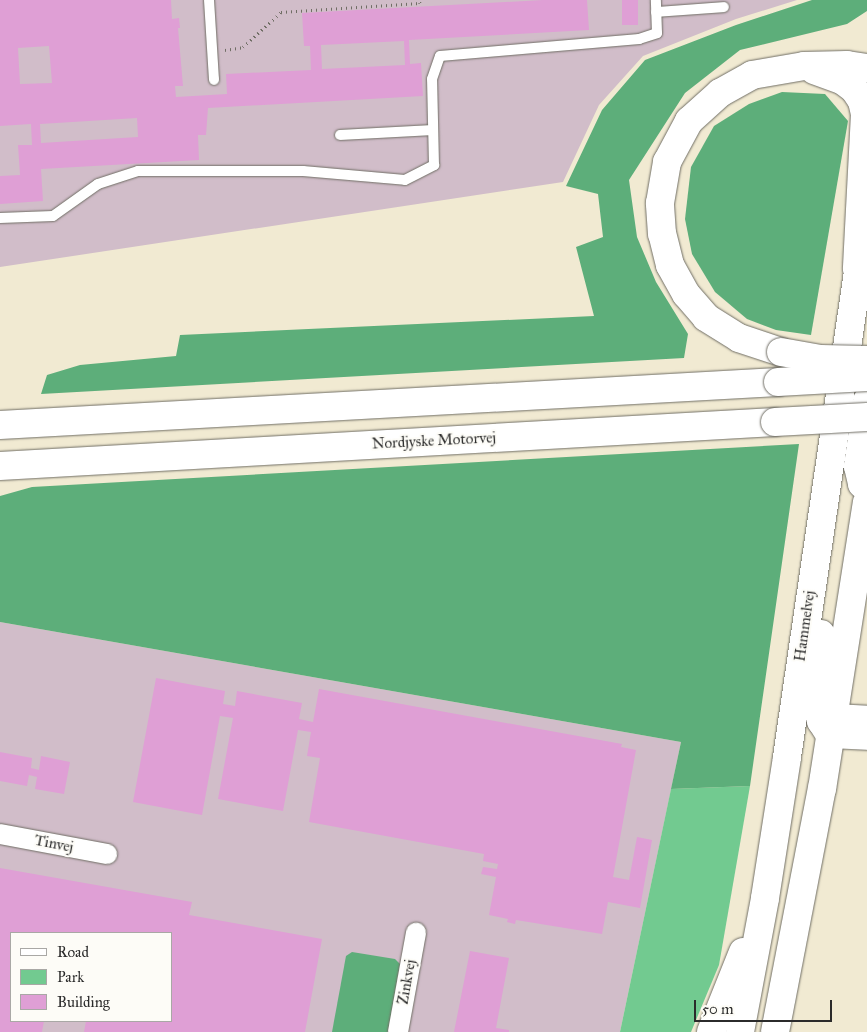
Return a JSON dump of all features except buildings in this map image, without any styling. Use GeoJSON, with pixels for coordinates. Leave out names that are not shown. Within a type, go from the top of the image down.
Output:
{"type":"FeatureCollection","features":[{"type":"Feature","properties":{"kind":"main road"},"geometry":{"type":"LineString","coordinates":[[867,68],[847,65],[804,66],[752,75],[720,93],[689,122],[667,162],[660,203],[662,234],[670,265],[686,294],[706,317],[739,338],[781,352],[820,358],[867,360]]}},
{"type":"Feature","properties":{"kind":"main road"},"geometry":{"type":"LineString","coordinates":[[804,66],[842,80],[854,89],[862,101],[866,135],[857,269]]}},
{"type":"Feature","properties":{"kind":"main road","name":"Hammelvej"},"geometry":{"type":"LineString","coordinates":[[740,1032],[765,898],[857,269],[867,219]]}},
{"type":"Feature","properties":{"kind":"main road"},"geometry":{"type":"LineString","coordinates":[[0,425],[867,377]]}},
{"type":"Feature","properties":{"kind":"main road"},"geometry":{"type":"LineString","coordinates":[[867,401],[858,466],[862,484],[867,488]]}},
{"type":"Feature","properties":{"kind":"main road","name":"Nordjyske Motorvej"},"geometry":{"type":"LineString","coordinates":[[0,466],[867,417]]}},
{"type":"Feature","properties":{"kind":"main road"},"geometry":{"type":"LineString","coordinates":[[829,724],[817,706],[817,684],[831,450]]}},
{"type":"Feature","properties":{"kind":"main road"},"geometry":{"type":"LineString","coordinates":[[775,1032],[867,502]]}},
{"type":"Feature","properties":{"kind":"main road"},"geometry":{"type":"LineString","coordinates":[[787,757],[797,741],[829,724]]}},
{"type":"Feature","properties":{"kind":"main road"},"geometry":{"type":"LineString","coordinates":[[711,1032],[765,898]]}},
{"type":"Feature","properties":{"kind":"street"},"geometry":{"type":"LineString","coordinates":[[829,724],[867,718]]}},
{"type":"Feature","properties":{"kind":"street"},"geometry":{"type":"LineString","coordinates":[[829,724],[867,738]]}},
{"type":"Feature","properties":{"kind":"street","name":"Tinvej"},"geometry":{"type":"LineString","coordinates":[[0,834],[107,854]]}},
{"type":"Feature","properties":{"kind":"street","name":"Zinkvej"},"geometry":{"type":"LineString","coordinates":[[398,1032],[416,933]]}},
{"type":"Feature","properties":{"kind":"lane"},"geometry":{"type":"LineString","coordinates":[[209,0],[214,80]]}},
{"type":"Feature","properties":{"kind":"lane"},"geometry":{"type":"LineString","coordinates":[[0,218],[53,216],[98,184],[138,171],[303,171],[406,180],[434,165],[432,79],[440,56],[639,39],[657,33],[656,0]]}},
{"type":"Feature","properties":{"kind":"lane"},"geometry":{"type":"LineString","coordinates":[[656,12],[724,7]]}},
{"type":"Feature","properties":{"kind":"lane"},"geometry":{"type":"LineString","coordinates":[[340,135],[433,130]]}},
{"type":"Feature","properties":{"kind":"path"},"geometry":{"type":"LineString","coordinates":[[212,53],[243,47],[281,12],[420,3],[420,0]]}},
{"type":"Feature","properties":{"kind":"shaded area"},"geometry":{"type":"Polygon","coordinates":[[[0,0],[797,0],[736,19],[643,56],[599,105],[563,182],[0,267],[0,0]]]}},
{"type":"Feature","properties":{"kind":"shaded area"},"geometry":{"type":"Polygon","coordinates":[[[0,622],[681,742],[620,1032],[0,1032],[0,622]]]}},
{"type":"Feature","properties":{"kind":"green space"},"geometry":{"type":"Polygon","coordinates":[[[812,0],[867,0],[867,11],[847,24],[740,50],[685,93],[629,180],[637,237],[656,282],[688,334],[684,358],[41,394],[47,375],[80,365],[176,356],[180,335],[594,316],[576,247],[603,237],[598,194],[566,186],[602,110],[645,60],[736,25],[812,0]]]}},
{"type":"Feature","properties":{"kind":"green space"},"geometry":{"type":"Polygon","coordinates":[[[782,92],[825,94],[848,121],[811,335],[776,330],[747,319],[715,292],[692,254],[685,219],[691,167],[714,126],[749,104],[782,92]]]}},
{"type":"Feature","properties":{"kind":"green space"},"geometry":{"type":"Polygon","coordinates":[[[799,444],[750,786],[671,789],[681,742],[0,622],[0,496],[32,487],[799,444]]]}},
{"type":"Feature","properties":{"kind":"green space"},"geometry":{"type":"Polygon","coordinates":[[[750,786],[719,965],[691,1032],[620,1032],[671,789],[750,786]]]}},
{"type":"Feature","properties":{"kind":"green space"},"geometry":{"type":"Polygon","coordinates":[[[352,952],[395,959],[400,964],[388,1032],[332,1032],[346,956],[352,952]]]}}]}
